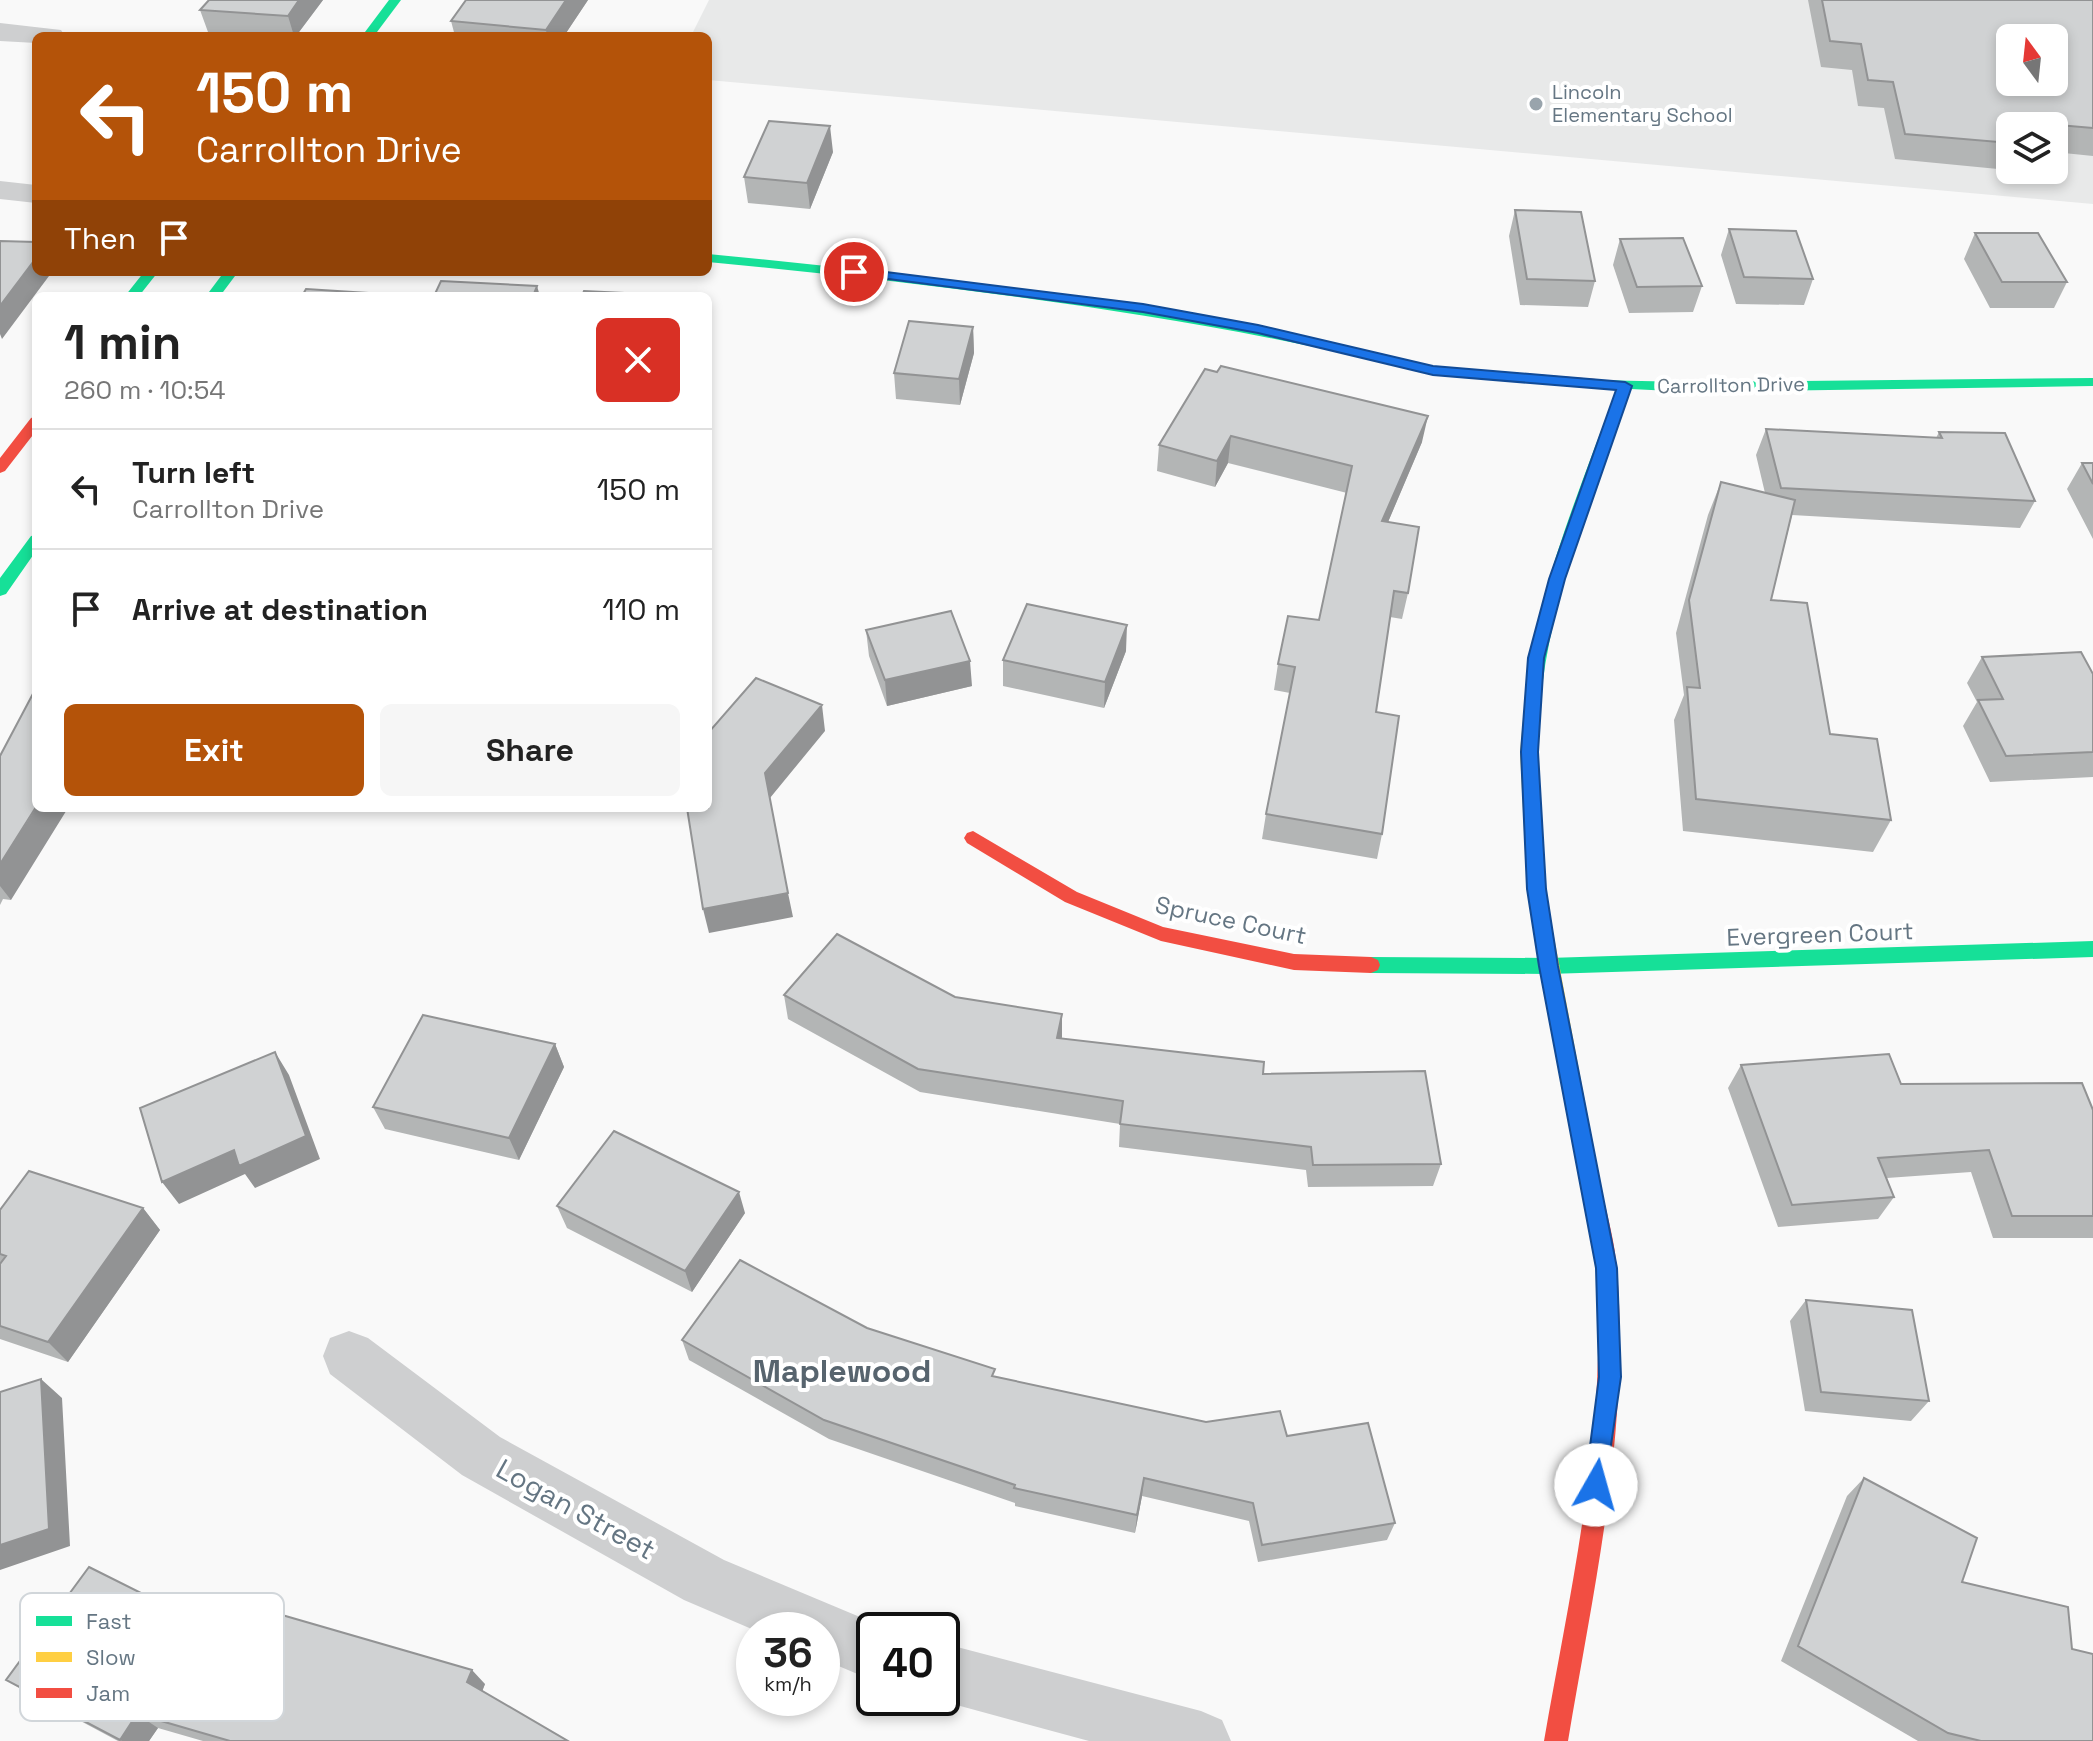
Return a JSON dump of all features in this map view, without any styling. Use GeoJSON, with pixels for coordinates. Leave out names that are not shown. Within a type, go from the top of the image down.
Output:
{"type":"FeatureCollection","features":[{"type":"Feature","properties":{"kind":"street"},"geometry":{"type":"LineString","coordinates":[[371,32],[395,0]]}},
{"type":"Feature","properties":{"kind":"street"},"geometry":{"type":"LineString","coordinates":[[0,32],[32,35]]}},
{"type":"Feature","properties":{"kind":"street"},"geometry":{"type":"LineString","coordinates":[[0,190],[32,194]]}},
{"type":"Feature","properties":{"kind":"street","name":"Carrollton Drive"},"geometry":{"type":"LineString","coordinates":[[712,258],[884,274],[1082,299],[1258,329],[1433,370],[1625,386],[2093,382]]}},
{"type":"Feature","properties":{"kind":"street"},"geometry":{"type":"LineString","coordinates":[[135,292],[148,276]]}},
{"type":"Feature","properties":{"kind":"street"},"geometry":{"type":"LineString","coordinates":[[1556,1741],[1593,1512],[1610,1377],[1607,1268],[1536,889],[1529,752],[1536,658],[1557,579],[1625,386]]}},
{"type":"Feature","properties":{"kind":"street"},"geometry":{"type":"LineString","coordinates":[[0,468],[32,426]]}},
{"type":"Feature","properties":{"kind":"street"},"geometry":{"type":"LineString","coordinates":[[0,590],[32,546]]}},
{"type":"Feature","properties":{"kind":"street","name":"Spruce Court"},"geometry":{"type":"LineString","coordinates":[[973,838],[1071,897],[1161,934],[1294,962],[1442,967],[1548,966]]}},
{"type":"Feature","properties":{"kind":"street","name":"Evergreen Court"},"geometry":{"type":"LineString","coordinates":[[1548,966],[2093,949]]}},
{"type":"Feature","properties":{"kind":"street","name":"Logan Street"},"geometry":{"type":"LineString","coordinates":[[349,1356],[481,1456],[704,1580],[780,1612]]}},
{"type":"Feature","properties":{"kind":"street"},"geometry":{"type":"LineString","coordinates":[[960,1677],[1201,1741]]}},
{"type":"Feature","properties":{"kind":"shaded area","name":"Lincoln Elementary School"},"geometry":{"type":"Polygon","coordinates":[[[709,0],[2093,0],[2093,204],[712,80],[712,32],[693,32],[709,0]]]}},
{"type":"Feature","properties":{"kind":"building"},"geometry":{"type":"Polygon","coordinates":[[[209,0],[299,0],[288,16],[200,10],[209,0]]]}},
{"type":"Feature","properties":{"kind":"building"},"geometry":{"type":"Polygon","coordinates":[[[466,0],[566,0],[546,30],[451,21],[466,0]]]}},
{"type":"Feature","properties":{"kind":"building"},"geometry":{"type":"Polygon","coordinates":[[[1822,0],[2093,0],[2093,128],[2068,126],[2068,112],[1996,112],[1996,142],[1905,134],[1893,82],[1868,80],[1861,44],[1830,41],[1822,0]]]}},
{"type":"Feature","properties":{"kind":"building"},"geometry":{"type":"Polygon","coordinates":[[[769,121],[830,126],[807,183],[744,177],[769,121]]]}},
{"type":"Feature","properties":{"kind":"building"},"geometry":{"type":"Polygon","coordinates":[[[1515,210],[1581,212],[1595,281],[1527,279],[1515,210]]]}},
{"type":"Feature","properties":{"kind":"building"},"geometry":{"type":"Polygon","coordinates":[[[1729,229],[1796,231],[1813,279],[1744,277],[1729,229]]]}},
{"type":"Feature","properties":{"kind":"building"},"geometry":{"type":"Polygon","coordinates":[[[1975,233],[2038,233],[2067,282],[2002,282],[1975,233]]]}},
{"type":"Feature","properties":{"kind":"building"},"geometry":{"type":"Polygon","coordinates":[[[1683,238],[1702,286],[1637,287],[1620,239],[1683,238]]]}},
{"type":"Feature","properties":{"kind":"building"},"geometry":{"type":"Polygon","coordinates":[[[0,241],[32,242],[32,263],[0,306],[0,241]]]}},
{"type":"Feature","properties":{"kind":"building"},"geometry":{"type":"Polygon","coordinates":[[[441,281],[537,286],[535,292],[436,292],[441,281]]]}},
{"type":"Feature","properties":{"kind":"building"},"geometry":{"type":"Polygon","coordinates":[[[306,289],[352,292],[304,292],[306,289]]]}},
{"type":"Feature","properties":{"kind":"building"},"geometry":{"type":"Polygon","coordinates":[[[909,321],[973,327],[959,379],[894,373],[909,321]]]}},
{"type":"Feature","properties":{"kind":"building"},"geometry":{"type":"Polygon","coordinates":[[[1221,366],[1428,416],[1382,521],[1419,527],[1408,593],[1394,591],[1376,712],[1399,716],[1382,834],[1266,814],[1295,667],[1278,664],[1288,616],[1319,620],[1352,466],[1231,436],[1217,461],[1159,445],[1205,369],[1217,372],[1221,366]]]}},
{"type":"Feature","properties":{"kind":"building"},"geometry":{"type":"Polygon","coordinates":[[[1766,429],[1942,438],[1939,432],[2005,433],[2035,501],[1781,488],[1766,429]]]}},
{"type":"Feature","properties":{"kind":"building"},"geometry":{"type":"Polygon","coordinates":[[[2082,463],[2093,463],[2093,484],[2082,463]]]}},
{"type":"Feature","properties":{"kind":"building"},"geometry":{"type":"Polygon","coordinates":[[[1721,482],[1795,500],[1771,600],[1807,603],[1830,734],[1877,739],[1891,820],[1696,799],[1687,687],[1700,688],[1689,600],[1721,482]]]}},
{"type":"Feature","properties":{"kind":"building"},"geometry":{"type":"Polygon","coordinates":[[[1027,604],[1127,625],[1105,682],[1003,660],[1027,604]]]}},
{"type":"Feature","properties":{"kind":"building"},"geometry":{"type":"Polygon","coordinates":[[[951,611],[970,661],[885,680],[866,630],[951,611]]]}},
{"type":"Feature","properties":{"kind":"building"},"geometry":{"type":"Polygon","coordinates":[[[2081,652],[2093,674],[2093,752],[2006,756],[1978,700],[2003,699],[1982,657],[2081,652]]]}},
{"type":"Feature","properties":{"kind":"building"},"geometry":{"type":"Polygon","coordinates":[[[756,678],[822,705],[765,773],[788,893],[703,909],[688,812],[712,812],[712,728],[756,678]]]}},
{"type":"Feature","properties":{"kind":"building"},"geometry":{"type":"Polygon","coordinates":[[[32,696],[33,812],[0,864],[0,756],[32,696]]]}},
{"type":"Feature","properties":{"kind":"building"},"geometry":{"type":"Polygon","coordinates":[[[837,934],[955,997],[1062,1014],[1057,1038],[1264,1062],[1263,1074],[1425,1071],[1441,1164],[1313,1165],[1311,1147],[1120,1124],[1123,1101],[918,1069],[784,995],[837,934]]]}},
{"type":"Feature","properties":{"kind":"building"},"geometry":{"type":"Polygon","coordinates":[[[423,1015],[555,1044],[509,1138],[373,1107],[423,1015]]]}},
{"type":"Feature","properties":{"kind":"building"},"geometry":{"type":"Polygon","coordinates":[[[275,1052],[306,1136],[239,1166],[234,1150],[162,1182],[140,1108],[275,1052]]]}},
{"type":"Feature","properties":{"kind":"building"},"geometry":{"type":"Polygon","coordinates":[[[1889,1054],[1901,1084],[2082,1083],[2093,1110],[2093,1216],[2012,1216],[1989,1150],[1878,1158],[1894,1197],[1792,1205],[1741,1065],[1889,1054]]]}},
{"type":"Feature","properties":{"kind":"building"},"geometry":{"type":"Polygon","coordinates":[[[614,1131],[739,1192],[685,1271],[557,1206],[614,1131]]]}},
{"type":"Feature","properties":{"kind":"building"},"geometry":{"type":"Polygon","coordinates":[[[29,1171],[143,1208],[48,1342],[0,1326],[0,1264],[6,1256],[0,1254],[0,1210],[29,1171]]]}},
{"type":"Feature","properties":{"kind":"building"},"geometry":{"type":"Polygon","coordinates":[[[740,1260],[867,1328],[995,1369],[992,1376],[1206,1422],[1280,1411],[1287,1436],[1368,1423],[1395,1523],[1262,1545],[1253,1503],[1144,1478],[1137,1515],[1014,1488],[1015,1485],[824,1420],[682,1340],[740,1260]]]}},
{"type":"Feature","properties":{"kind":"building"},"geometry":{"type":"Polygon","coordinates":[[[1806,1300],[1912,1310],[1929,1401],[1821,1392],[1806,1300]]]}},
{"type":"Feature","properties":{"kind":"building"},"geometry":{"type":"Polygon","coordinates":[[[41,1379],[49,1529],[0,1545],[0,1392],[41,1379]]]}},
{"type":"Feature","properties":{"kind":"building"},"geometry":{"type":"Polygon","coordinates":[[[1864,1478],[1977,1538],[1962,1582],[2068,1607],[2072,1649],[2093,1654],[2093,1741],[1981,1741],[1948,1733],[1798,1646],[1864,1478]]]}},
{"type":"Feature","properties":{"kind":"building"},"geometry":{"type":"Polygon","coordinates":[[[89,1567],[141,1593],[70,1593],[89,1567]]]}},
{"type":"Feature","properties":{"kind":"building"},"geometry":{"type":"Polygon","coordinates":[[[284,1616],[472,1670],[467,1682],[568,1741],[230,1741],[161,1721],[284,1721],[284,1616]]]}},
{"type":"Feature","properties":{"kind":"building"},"geometry":{"type":"Polygon","coordinates":[[[20,1661],[20,1687],[6,1680],[20,1661]]]}},
{"type":"Feature","properties":{"kind":"building"},"geometry":{"type":"Polygon","coordinates":[[[84,1721],[132,1721],[120,1740],[84,1721]]]}},
{"type":"Feature","properties":{"kind":"traffic: fast"},"geometry":{"type":"LineString","coordinates":[[371,32],[395,0]]}},
{"type":"Feature","properties":{"kind":"traffic: fast"},"geometry":{"type":"LineString","coordinates":[[712,258],[1034,294],[1196,319],[1357,352]]}},
{"type":"Feature","properties":{"kind":"traffic: fast"},"geometry":{"type":"LineString","coordinates":[[135,292],[148,276]]}},
{"type":"Feature","properties":{"kind":"traffic: fast"},"geometry":{"type":"LineString","coordinates":[[216,292],[228,276]]}},
{"type":"Feature","properties":{"kind":"traffic: fast"},"geometry":{"type":"LineString","coordinates":[[1596,383],[1691,387],[2093,382]]}},
{"type":"Feature","properties":{"kind":"traffic: fast"},"geometry":{"type":"LineString","coordinates":[[1534,687],[1557,574],[1625,386]]}},
{"type":"Feature","properties":{"kind":"traffic: fast"},"geometry":{"type":"LineString","coordinates":[[0,590],[32,546]]}},
{"type":"Feature","properties":{"kind":"traffic: fast"},"geometry":{"type":"LineString","coordinates":[[1371,965],[1548,966],[2093,949]]}},
{"type":"Feature","properties":{"kind":"traffic: slow"},"geometry":{"type":"LineString","coordinates":[[1534,687],[1529,752],[1536,889],[1592,1192]]}},
{"type":"Feature","properties":{"kind":"traffic: jam"},"geometry":{"type":"LineString","coordinates":[[1357,352],[1433,370],[1596,383]]}},
{"type":"Feature","properties":{"kind":"traffic: jam"},"geometry":{"type":"LineString","coordinates":[[0,468],[32,426]]}},
{"type":"Feature","properties":{"kind":"traffic: jam"},"geometry":{"type":"LineString","coordinates":[[973,838],[1071,897],[1161,934],[1294,962],[1371,965]]}},
{"type":"Feature","properties":{"kind":"traffic: jam"},"geometry":{"type":"LineString","coordinates":[[1556,1741],[1596,1506],[1608,1387],[1610,1328],[1607,1270],[1592,1192]]}},
{"type":"Feature","properties":{"kind":"place","name":"Lincoln Elementary School"},"geometry":{"type":"Point","coordinates":[1536,104]}},
{"type":"Feature","properties":{"kind":"district","name":"Maplewood"},"geometry":{"type":"Point","coordinates":[842,1371]}},
{"type":"Feature","properties":{"kind":"route"},"geometry":{"type":"LineString","coordinates":[[854,272],[1020,290],[1143,308],[1258,329],[1433,370],[1625,386],[1557,579],[1536,658],[1529,752],[1536,889],[1607,1268],[1610,1377],[1596,1485]]}}]}
